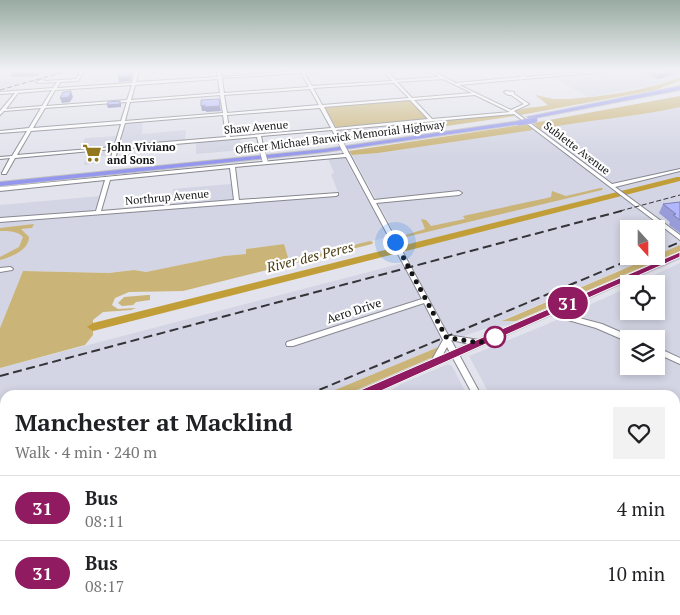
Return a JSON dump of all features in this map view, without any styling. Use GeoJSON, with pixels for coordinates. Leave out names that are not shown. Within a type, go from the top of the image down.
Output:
{"type":"FeatureCollection","features":[{"type":"Feature","properties":{"kind":"highway","name":"Officer Michael Barwick Memorial Highway"},"geometry":{"type":"LineString","coordinates":[[532,118],[624,100]]}},
{"type":"Feature","properties":{"kind":"highway","name":"Officer Michael Barwick Memorial Highway"},"geometry":{"type":"LineString","coordinates":[[2,175],[312,148],[515,117],[532,118],[640,100]]}},
{"type":"Feature","properties":{"kind":"highway","name":"Officer Michael Barwick Memorial Highway"},"geometry":{"type":"LineString","coordinates":[[0,184],[305,153],[417,139],[515,117]]}},
{"type":"Feature","properties":{"kind":"main road"},"geometry":{"type":"LineString","coordinates":[[372,390],[680,255]]}},
{"type":"Feature","properties":{"kind":"street"},"geometry":{"type":"LineString","coordinates":[[2,109],[11,100]]}},
{"type":"Feature","properties":{"kind":"street"},"geometry":{"type":"LineString","coordinates":[[2,175],[49,100]]}},
{"type":"Feature","properties":{"kind":"street"},"geometry":{"type":"LineString","coordinates":[[2,109],[44,108],[146,100]]}},
{"type":"Feature","properties":{"kind":"street"},"geometry":{"type":"LineString","coordinates":[[224,100],[228,138]]}},
{"type":"Feature","properties":{"kind":"street"},"geometry":{"type":"LineString","coordinates":[[318,100],[474,390]]}},
{"type":"Feature","properties":{"kind":"street"},"geometry":{"type":"LineString","coordinates":[[0,132],[403,100]]}},
{"type":"Feature","properties":{"kind":"street"},"geometry":{"type":"LineString","coordinates":[[413,100],[431,120]]}},
{"type":"Feature","properties":{"kind":"street","name":"Sublette Avenue"},"geometry":{"type":"LineString","coordinates":[[485,100],[515,117],[613,187],[680,238]]}},
{"type":"Feature","properties":{"kind":"street"},"geometry":{"type":"LineString","coordinates":[[515,117],[527,104],[521,100]]}},
{"type":"Feature","properties":{"kind":"street"},"geometry":{"type":"LineString","coordinates":[[112,162],[128,101]]}},
{"type":"Feature","properties":{"kind":"street","name":"Shaw Avenue"},"geometry":{"type":"LineString","coordinates":[[0,158],[431,120],[515,117]]}},
{"type":"Feature","properties":{"kind":"street"},"geometry":{"type":"LineString","coordinates":[[259,136],[265,162]]}},
{"type":"Feature","properties":{"kind":"street"},"geometry":{"type":"LineString","coordinates":[[0,189],[347,153]]}},
{"type":"Feature","properties":{"kind":"street"},"geometry":{"type":"LineString","coordinates":[[232,166],[237,202]]}},
{"type":"Feature","properties":{"kind":"street"},"geometry":{"type":"LineString","coordinates":[[613,187],[680,170]]}},
{"type":"Feature","properties":{"kind":"street"},"geometry":{"type":"LineString","coordinates":[[98,213],[108,178]]}},
{"type":"Feature","properties":{"kind":"street"},"geometry":{"type":"LineString","coordinates":[[372,202],[459,193]]}},
{"type":"Feature","properties":{"kind":"street","name":"Northrup Avenue"},"geometry":{"type":"LineString","coordinates":[[0,220],[336,194]]}},
{"type":"Feature","properties":{"kind":"street"},"geometry":{"type":"LineString","coordinates":[[0,270],[10,269]]}},
{"type":"Feature","properties":{"kind":"street","name":"Aero Drive"},"geometry":{"type":"LineString","coordinates":[[290,344],[426,300]]}},
{"type":"Feature","properties":{"kind":"street"},"geometry":{"type":"LineString","coordinates":[[549,312],[599,326],[620,335]]}},
{"type":"Feature","properties":{"kind":"street"},"geometry":{"type":"LineString","coordinates":[[447,338],[479,343]]}},
{"type":"Feature","properties":{"kind":"street"},"geometry":{"type":"LineString","coordinates":[[434,363],[447,338]]}},
{"type":"Feature","properties":{"kind":"street"},"geometry":{"type":"LineString","coordinates":[[665,354],[680,361]]}},
{"type":"Feature","properties":{"kind":"shaded area"},"geometry":{"type":"Polygon","coordinates":[[[409,100],[428,119],[336,127],[324,107],[409,100]]]}},
{"type":"Feature","properties":{"kind":"shaded area"},"geometry":{"type":"Polygon","coordinates":[[[541,100],[603,100],[521,115],[516,111],[548,105],[541,100]]]}},
{"type":"Feature","properties":{"kind":"shaded area"},"geometry":{"type":"Polygon","coordinates":[[[660,100],[680,100],[680,107],[628,116],[540,129],[533,123],[660,100]]]}},
{"type":"Feature","properties":{"kind":"shaded area"},"geometry":{"type":"Polygon","coordinates":[[[680,107],[680,237],[676,239],[680,241],[680,245],[665,251],[665,220],[620,220],[620,265],[632,265],[503,320],[516,321],[509,325],[487,328],[458,338],[450,332],[446,337],[423,293],[423,288],[415,271],[352,155],[378,153],[680,107]]]}},
{"type":"Feature","properties":{"kind":"shaded area"},"geometry":{"type":"Polygon","coordinates":[[[510,114],[515,116],[344,141],[340,134],[409,128],[405,123],[510,114]]]}},
{"type":"Feature","properties":{"kind":"shaded area"},"geometry":{"type":"Polygon","coordinates":[[[143,121],[142,134],[186,130],[185,141],[120,146],[125,123],[143,121]]]}},
{"type":"Feature","properties":{"kind":"shaded area"},"geometry":{"type":"Polygon","coordinates":[[[405,123],[409,128],[339,134],[337,130],[405,123]]]}},
{"type":"Feature","properties":{"kind":"shaded area"},"geometry":{"type":"Polygon","coordinates":[[[527,125],[533,130],[378,153],[352,155],[349,151],[527,125]]]}},
{"type":"Feature","properties":{"kind":"shaded area"},"geometry":{"type":"Polygon","coordinates":[[[117,136],[113,147],[81,150],[85,138],[117,136]]]}},
{"type":"Feature","properties":{"kind":"shaded area"},"geometry":{"type":"Polygon","coordinates":[[[240,138],[242,150],[196,154],[196,142],[240,138]]]}},
{"type":"Feature","properties":{"kind":"shaded area"},"geometry":{"type":"Polygon","coordinates":[[[333,139],[337,142],[265,150],[265,148],[333,139]]]}},
{"type":"Feature","properties":{"kind":"shaded area"},"geometry":{"type":"Polygon","coordinates":[[[113,150],[111,155],[100,156],[98,163],[84,165],[88,152],[113,150]]]}},
{"type":"Feature","properties":{"kind":"shaded area"},"geometry":{"type":"Polygon","coordinates":[[[344,157],[388,237],[288,261],[283,244],[246,249],[246,254],[224,256],[146,272],[134,270],[109,273],[23,271],[0,328],[0,222],[339,195],[331,174],[334,173],[328,158],[344,157]]]}},
{"type":"Feature","properties":{"kind":"shaded area"},"geometry":{"type":"Polygon","coordinates":[[[231,184],[234,200],[232,201],[172,205],[173,189],[231,184]]]}},
{"type":"Feature","properties":{"kind":"shaded area"},"geometry":{"type":"Polygon","coordinates":[[[603,188],[602,190],[402,238],[399,237],[425,229],[421,219],[426,220],[431,226],[465,219],[463,216],[551,197],[552,191],[566,196],[603,188]]]}},
{"type":"Feature","properties":{"kind":"shaded area"},"geometry":{"type":"Polygon","coordinates":[[[100,196],[96,210],[92,212],[0,218],[0,205],[100,196]]]}},
{"type":"Feature","properties":{"kind":"shaded area"},"geometry":{"type":"Polygon","coordinates":[[[34,224],[32,228],[21,229],[29,237],[26,246],[14,255],[0,260],[0,257],[19,247],[23,237],[16,232],[0,231],[0,228],[34,224]]]}},
{"type":"Feature","properties":{"kind":"shaded area"},"geometry":{"type":"Polygon","coordinates":[[[370,241],[373,242],[372,244],[183,291],[129,292],[115,298],[112,305],[118,309],[136,308],[103,312],[93,320],[93,335],[85,345],[0,368],[0,328],[23,271],[109,273],[134,270],[146,272],[224,256],[246,254],[246,249],[284,244],[289,261],[370,241]]]}},
{"type":"Feature","properties":{"kind":"shaded area"},"geometry":{"type":"Polygon","coordinates":[[[680,245],[680,251],[665,257],[665,251],[680,245]]]}},
{"type":"Feature","properties":{"kind":"shaded area"},"geometry":{"type":"Polygon","coordinates":[[[403,263],[440,336],[441,346],[335,390],[0,390],[0,368],[403,263]]]}},
{"type":"Feature","properties":{"kind":"shaded area"},"geometry":{"type":"Polygon","coordinates":[[[680,263],[680,390],[487,390],[469,356],[543,326],[620,291],[620,320],[665,320],[665,275],[654,275],[680,263]]]}},
{"type":"Feature","properties":{"kind":"shaded area"},"geometry":{"type":"Polygon","coordinates":[[[633,265],[647,265],[516,321],[502,321],[633,265]]]}},
{"type":"Feature","properties":{"kind":"shaded area"},"geometry":{"type":"Polygon","coordinates":[[[150,295],[150,300],[136,302],[133,305],[122,306],[118,303],[124,297],[150,295]]]}},
{"type":"Feature","properties":{"kind":"shaded area"},"geometry":{"type":"Polygon","coordinates":[[[441,346],[433,357],[357,390],[335,390],[441,346]]]}},
{"type":"Feature","properties":{"kind":"shaded area"},"geometry":{"type":"Polygon","coordinates":[[[448,364],[452,366],[464,390],[392,390],[401,384],[448,364]]]}},
{"type":"Feature","properties":{"kind":"building"},"geometry":{"type":"Polygon","coordinates":[[[201,100],[219,100],[220,106],[201,106],[201,100]]]}},
{"type":"Feature","properties":{"kind":"building"},"geometry":{"type":"Polygon","coordinates":[[[120,101],[120,104],[107,105],[108,102],[120,101]]]}},
{"type":"Feature","properties":{"kind":"building"},"geometry":{"type":"Polygon","coordinates":[[[680,202],[680,220],[673,215],[676,214],[663,204],[680,202]]]}},
{"type":"Feature","properties":{"kind":"waterway","name":"River des Peres"},"geometry":{"type":"LineString","coordinates":[[93,327],[680,179]]}},
{"type":"Feature","properties":{"kind":"railway"},"geometry":{"type":"LineString","coordinates":[[620,211],[680,195]]}},
{"type":"Feature","properties":{"kind":"railway"},"geometry":{"type":"LineString","coordinates":[[0,376],[625,210]]}},
{"type":"Feature","properties":{"kind":"railway"},"geometry":{"type":"LineString","coordinates":[[665,248],[680,242]]}},
{"type":"Feature","properties":{"kind":"railway"},"geometry":{"type":"LineString","coordinates":[[319,390],[620,264]]}},
{"type":"Feature","properties":{"kind":"bus line","name":"31"},"geometry":{"type":"LineString","coordinates":[[372,390],[680,255]]}},
{"type":"Feature","properties":{"kind":"place","name":"John Viviano and Sons"},"geometry":{"type":"Point","coordinates":[92,153]}},
{"type":"Feature","properties":{"kind":"route"},"geometry":{"type":"LineString","coordinates":[[395,242],[446,337],[479,343],[495,337]]}}]}
